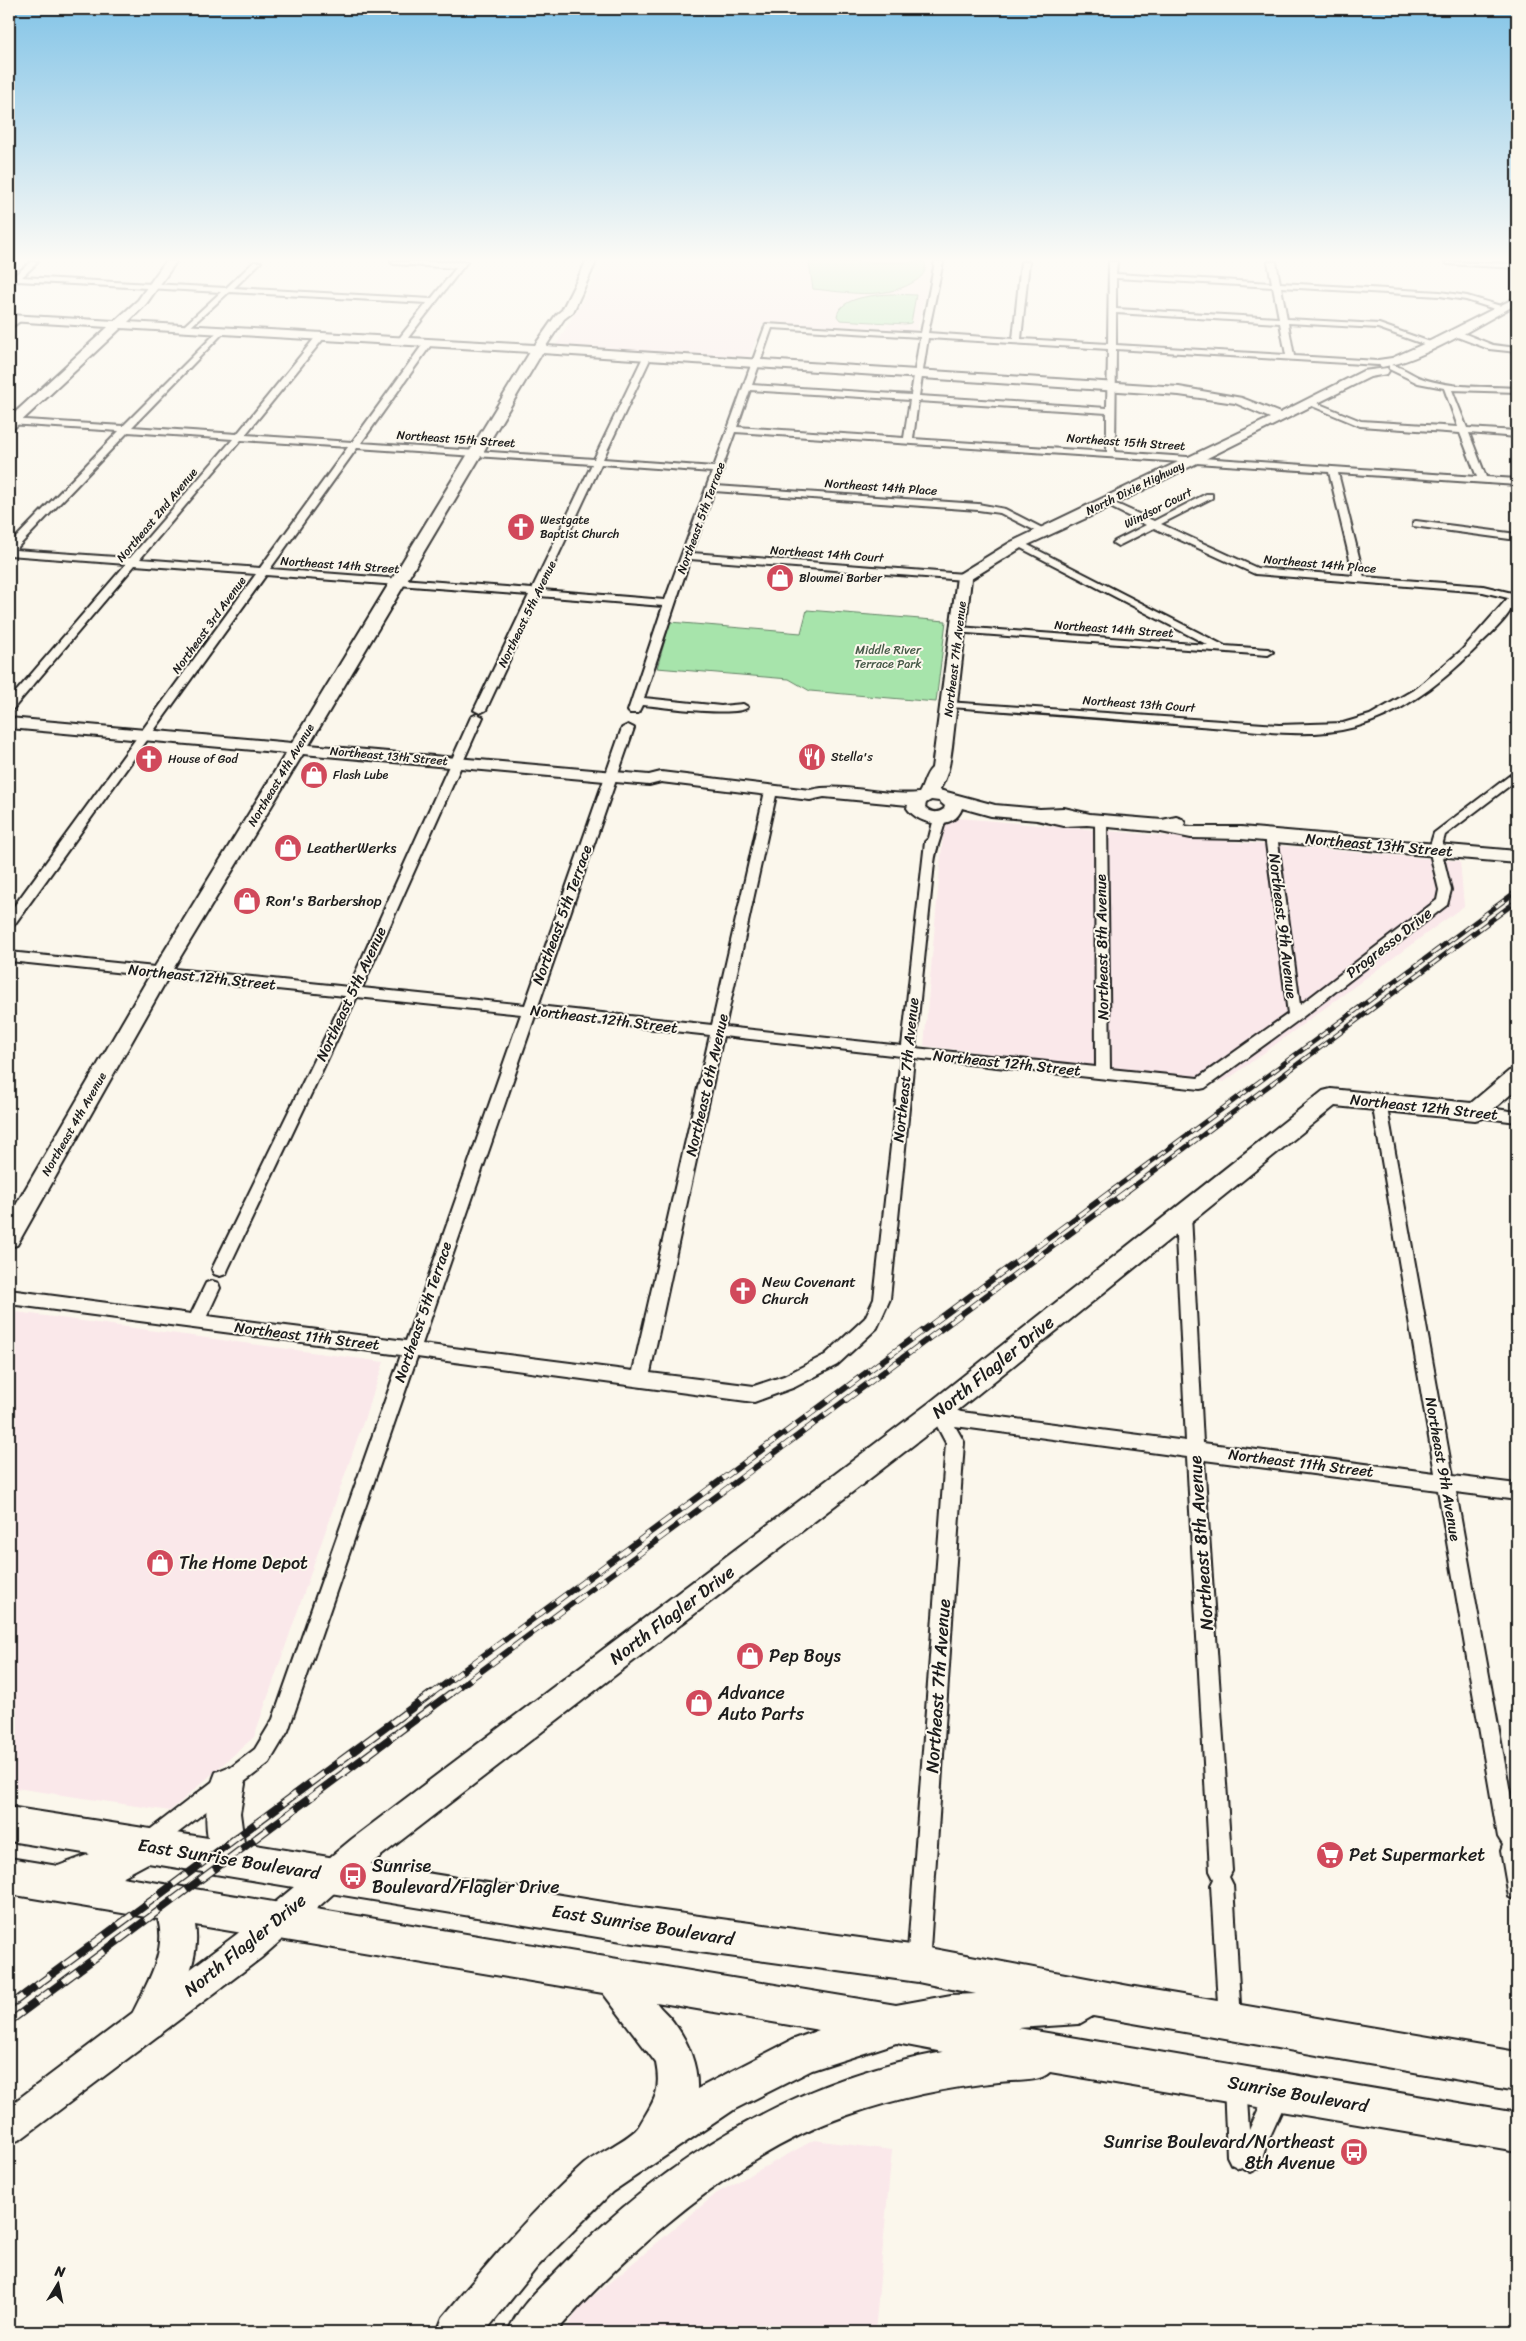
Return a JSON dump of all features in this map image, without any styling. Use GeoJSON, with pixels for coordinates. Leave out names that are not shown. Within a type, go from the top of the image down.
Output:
{"type":"FeatureCollection","features":[{"type":"Feature","properties":{"kind":"main road"},"geometry":{"type":"LineString","coordinates":[[228,1784],[221,1818],[230,1858]]}},
{"type":"Feature","properties":{"kind":"main road","name":"East Sunrise Boulevard"},"geometry":{"type":"LineString","coordinates":[[9,1824],[331,1874],[634,1925],[918,1964],[1130,2005]]}},
{"type":"Feature","properties":{"kind":"main road"},"geometry":{"type":"LineString","coordinates":[[58,1884],[116,1862],[147,1845]]}},
{"type":"Feature","properties":{"kind":"main road"},"geometry":{"type":"LineString","coordinates":[[9,1876],[896,2024],[1078,2058]]}},
{"type":"Feature","properties":{"kind":"main road"},"geometry":{"type":"LineString","coordinates":[[148,2021],[174,1962],[178,1946],[178,1928],[170,1902]]}},
{"type":"Feature","properties":{"kind":"main road"},"geometry":{"type":"LineString","coordinates":[[613,1976],[642,2016],[660,2035],[673,2056],[676,2066],[679,2081],[676,2100],[664,2122],[648,2143]]}},
{"type":"Feature","properties":{"kind":"main road"},"geometry":{"type":"LineString","coordinates":[[458,2332],[524,2252],[598,2178],[721,2095],[758,2075],[805,2053],[896,2024],[951,2014],[1003,2009],[1130,2005],[1517,2071]]}},
{"type":"Feature","properties":{"kind":"main road"},"geometry":{"type":"LineString","coordinates":[[529,2332],[574,2281],[635,2224],[694,2178],[755,2138],[804,2113],[821,2105],[887,2082],[947,2068],[1011,2061],[1078,2058]]}},
{"type":"Feature","properties":{"kind":"main road","name":"Sunrise Boulevard"},"geometry":{"type":"LineString","coordinates":[[1078,2058],[1235,2082],[1517,2132]]}},
{"type":"Feature","properties":{"kind":"street"},"geometry":{"type":"LineString","coordinates":[[10,423],[68,371]]}},
{"type":"Feature","properties":{"kind":"street"},"geometry":{"type":"LineString","coordinates":[[9,551],[182,371]]}},
{"type":"Feature","properties":{"kind":"street","name":"Northeast 2nd Avenue"},"geometry":{"type":"LineString","coordinates":[[9,708],[292,371]]}},
{"type":"Feature","properties":{"kind":"street","name":"Northeast 3rd Avenue"},"geometry":{"type":"LineString","coordinates":[[9,922],[407,371]]}},
{"type":"Feature","properties":{"kind":"street","name":"Northeast 4th Avenue"},"geometry":{"type":"LineString","coordinates":[[9,1238],[162,973],[525,371]]}},
{"type":"Feature","properties":{"kind":"street","name":"Northeast 5th Avenue"},"geometry":{"type":"LineString","coordinates":[[220,1269],[353,992],[455,762],[537,593],[640,371]]}},
{"type":"Feature","properties":{"kind":"street","name":"Northeast 5th Terrace"},"geometry":{"type":"LineString","coordinates":[[743,707],[721,709],[635,706],[669,603],[719,470],[753,371]]}},
{"type":"Feature","properties":{"kind":"street"},"geometry":{"type":"LineString","coordinates":[[878,371],[1217,395],[1235,399],[1279,417]]}},
{"type":"Feature","properties":{"kind":"street"},"geometry":{"type":"LineString","coordinates":[[1111,454],[1112,371]]}},
{"type":"Feature","properties":{"kind":"street","name":"North Dixie Highway"},"geometry":{"type":"LineString","coordinates":[[964,577],[986,561],[1043,530],[1107,503],[1373,371]]}},
{"type":"Feature","properties":{"kind":"street"},"geometry":{"type":"LineString","coordinates":[[1395,371],[1433,384],[1517,390]]}},
{"type":"Feature","properties":{"kind":"street"},"geometry":{"type":"LineString","coordinates":[[908,440],[919,374]]}},
{"type":"Feature","properties":{"kind":"street"},"geometry":{"type":"LineString","coordinates":[[1447,386],[1465,430],[1482,480]]}},
{"type":"Feature","properties":{"kind":"street"},"geometry":{"type":"LineString","coordinates":[[747,387],[1112,411]]}},
{"type":"Feature","properties":{"kind":"street"},"geometry":{"type":"LineString","coordinates":[[1309,403],[1360,423],[1517,434]]}},
{"type":"Feature","properties":{"kind":"street","name":"Northeast 15th Street"},"geometry":{"type":"LineString","coordinates":[[10,423],[354,444],[719,470]]}},
{"type":"Feature","properties":{"kind":"street","name":"Northeast 15th Street"},"geometry":{"type":"LineString","coordinates":[[733,429],[1517,482]]}},
{"type":"Feature","properties":{"kind":"street"},"geometry":{"type":"LineString","coordinates":[[1333,469],[1360,580]]}},
{"type":"Feature","properties":{"kind":"street","name":"Northeast 14th Place"},"geometry":{"type":"LineString","coordinates":[[712,488],[978,506],[1002,511],[1043,530]]}},
{"type":"Feature","properties":{"kind":"street","name":"Windsor Court"},"geometry":{"type":"LineString","coordinates":[[1118,543],[1209,496]]}},
{"type":"Feature","properties":{"kind":"street","name":"Northeast 14th Place"},"geometry":{"type":"LineString","coordinates":[[1107,503],[1254,572],[1483,590],[1516,595]]}},
{"type":"Feature","properties":{"kind":"street"},"geometry":{"type":"LineString","coordinates":[[1416,524],[1492,532],[1517,538]]}},
{"type":"Feature","properties":{"kind":"street"},"geometry":{"type":"LineString","coordinates":[[1020,544],[1228,650]]}},
{"type":"Feature","properties":{"kind":"street","name":"Northeast 14th Street"},"geometry":{"type":"LineString","coordinates":[[9,551],[669,603]]}},
{"type":"Feature","properties":{"kind":"street","name":"Northeast 14th Court"},"geometry":{"type":"LineString","coordinates":[[687,556],[964,577]]}},
{"type":"Feature","properties":{"kind":"street","name":"Northeast 7th Avenue"},"geometry":{"type":"LineString","coordinates":[[754,1394],[789,1382],[831,1360],[871,1323],[882,1299],[931,842],[935,840],[935,806],[942,787],[943,774],[940,771],[951,704],[964,577]]}},
{"type":"Feature","properties":{"kind":"street","name":"Northeast 13th Court"},"geometry":{"type":"LineString","coordinates":[[951,704],[1280,728],[1325,728],[1352,724],[1381,715],[1421,690],[1465,655],[1516,595]]}},
{"type":"Feature","properties":{"kind":"street","name":"Northeast 14th Street"},"geometry":{"type":"LineString","coordinates":[[958,630],[1268,652]]}},
{"type":"Feature","properties":{"kind":"street","name":"Northeast 13th Street"},"geometry":{"type":"LineString","coordinates":[[9,722],[611,776],[649,780],[655,783],[725,790],[746,789],[815,795],[821,798],[901,806],[935,806],[986,813],[991,810],[1040,815],[1051,813],[1078,815],[1094,819],[1162,826],[1174,830],[1212,834],[1271,835],[1517,857]]}},
{"type":"Feature","properties":{"kind":"street","name":"Northeast 5th Terrace"},"geometry":{"type":"LineString","coordinates":[[147,1845],[262,1756],[281,1724],[528,1010],[628,728]]}},
{"type":"Feature","properties":{"kind":"street"},"geometry":{"type":"LineString","coordinates":[[1434,849],[1440,833],[1517,775]]}},
{"type":"Feature","properties":{"kind":"street","name":"Northeast 6th Avenue"},"geometry":{"type":"LineString","coordinates":[[640,1379],[719,1032],[771,791]]}},
{"type":"Feature","properties":{"kind":"street","name":"Northeast 8th Avenue"},"geometry":{"type":"LineString","coordinates":[[1094,819],[1103,1074]]}},
{"type":"Feature","properties":{"kind":"street","name":"Northeast 9th Avenue"},"geometry":{"type":"LineString","coordinates":[[1271,835],[1295,1016]]}},
{"type":"Feature","properties":{"kind":"street","name":"Progresso Drive"},"geometry":{"type":"LineString","coordinates":[[1200,1084],[1295,1016],[1443,902],[1445,890],[1434,849]]}},
{"type":"Feature","properties":{"kind":"street","name":"Northeast 12th Street"},"geometry":{"type":"LineString","coordinates":[[9,956],[528,1010],[1200,1084]]}},
{"type":"Feature","properties":{"kind":"street"},"geometry":{"type":"LineString","coordinates":[[1475,1112],[1517,1077]]}},
{"type":"Feature","properties":{"kind":"street","name":"Northeast 12th Street"},"geometry":{"type":"LineString","coordinates":[[1331,1097],[1517,1117]]}},
{"type":"Feature","properties":{"kind":"street","name":"North Flagler Drive"},"geometry":{"type":"LineString","coordinates":[[9,2127],[249,1946],[331,1874],[938,1411],[1331,1097]]}},
{"type":"Feature","properties":{"kind":"street","name":"Northeast 9th Avenue"},"geometry":{"type":"LineString","coordinates":[[1379,1102],[1517,1889]]}},
{"type":"Feature","properties":{"kind":"street","name":"Northeast 8th Avenue"},"geometry":{"type":"LineString","coordinates":[[1184,1215],[1195,1449],[1230,2021]]}},
{"type":"Feature","properties":{"kind":"street"},"geometry":{"type":"LineString","coordinates":[[196,1321],[212,1288]]}},
{"type":"Feature","properties":{"kind":"street","name":"Northeast 11th Street"},"geometry":{"type":"LineString","coordinates":[[9,1297],[754,1394]]}},
{"type":"Feature","properties":{"kind":"street","name":"Northeast 7th Avenue"},"geometry":{"type":"LineString","coordinates":[[918,1964],[955,1442],[938,1411]]}},
{"type":"Feature","properties":{"kind":"street","name":"Northeast 11th Street"},"geometry":{"type":"LineString","coordinates":[[938,1411],[961,1420],[1517,1492]]}},
{"type":"Feature","properties":{"kind":"street"},"geometry":{"type":"LineString","coordinates":[[1235,2082],[1245,2158],[1256,2142],[1278,2090]]}},
{"type":"Feature","properties":{"kind":"shaded area"},"geometry":{"type":"Polygon","coordinates":[[[959,818],[1460,861],[1464,906],[1224,1082],[924,1046],[944,823],[959,818]]]}},
{"type":"Feature","properties":{"kind":"shaded area"},"geometry":{"type":"Polygon","coordinates":[[[9,1311],[384,1362],[254,1737],[170,1811],[9,1787],[9,1311]]]}},
{"type":"Feature","properties":{"kind":"shaded area"},"geometry":{"type":"Polygon","coordinates":[[[814,2140],[892,2150],[875,2332],[564,2332],[580,2307],[717,2193],[814,2140]]]}},
{"type":"Feature","properties":{"kind":"green space","name":"Middle River Terrace Park"},"geometry":{"type":"Polygon","coordinates":[[[807,610],[946,621],[936,702],[810,691],[789,679],[657,668],[670,622],[801,633],[807,610]]]}},
{"type":"Feature","properties":{"kind":"railway"},"geometry":{"type":"LineString","coordinates":[[1110,1192],[1517,891]]}},
{"type":"Feature","properties":{"kind":"railway"},"geometry":{"type":"LineString","coordinates":[[1126,1192],[1517,901]]}},
{"type":"Feature","properties":{"kind":"railway"},"geometry":{"type":"LineString","coordinates":[[430,1695],[1112,1191]]}},
{"type":"Feature","properties":{"kind":"railway"},"geometry":{"type":"LineString","coordinates":[[449,1695],[1127,1191]]}},
{"type":"Feature","properties":{"kind":"railway"},"geometry":{"type":"LineString","coordinates":[[9,2006],[432,1693]]}},
{"type":"Feature","properties":{"kind":"railway"},"geometry":{"type":"LineString","coordinates":[[9,2022],[451,1693]]}},
{"type":"Feature","properties":{"kind":"place","name":"Westgate Baptist Church"},"geometry":{"type":"Point","coordinates":[521,527]}},
{"type":"Feature","properties":{"kind":"place","name":"Blowmei Barber"},"geometry":{"type":"Point","coordinates":[780,578]}},
{"type":"Feature","properties":{"kind":"place","name":"Stella's"},"geometry":{"type":"Point","coordinates":[812,757]}},
{"type":"Feature","properties":{"kind":"place","name":"House of God"},"geometry":{"type":"Point","coordinates":[149,759]}},
{"type":"Feature","properties":{"kind":"place","name":"Flash Lube"},"geometry":{"type":"Point","coordinates":[314,775]}},
{"type":"Feature","properties":{"kind":"place","name":"LeatherWerks"},"geometry":{"type":"Point","coordinates":[288,848]}},
{"type":"Feature","properties":{"kind":"place","name":"Ron's Barbershop"},"geometry":{"type":"Point","coordinates":[247,901]}},
{"type":"Feature","properties":{"kind":"place","name":"New Covenant Church"},"geometry":{"type":"Point","coordinates":[743,1291]}},
{"type":"Feature","properties":{"kind":"place","name":"The Home Depot"},"geometry":{"type":"Point","coordinates":[160,1563]}},
{"type":"Feature","properties":{"kind":"place","name":"Pep Boys"},"geometry":{"type":"Point","coordinates":[750,1656]}},
{"type":"Feature","properties":{"kind":"place","name":"Advance Auto Parts"},"geometry":{"type":"Point","coordinates":[699,1703]}},
{"type":"Feature","properties":{"kind":"place","name":"Pet Supermarket"},"geometry":{"type":"Point","coordinates":[1330,1855]}},
{"type":"Feature","properties":{"kind":"place","name":"Sunrise Boulevard/Flagler Drive"},"geometry":{"type":"Point","coordinates":[353,1876]}},
{"type":"Feature","properties":{"kind":"place","name":"Sunrise Boulevard/Northeast 8th Avenue"},"geometry":{"type":"Point","coordinates":[1354,2152]}}]}
